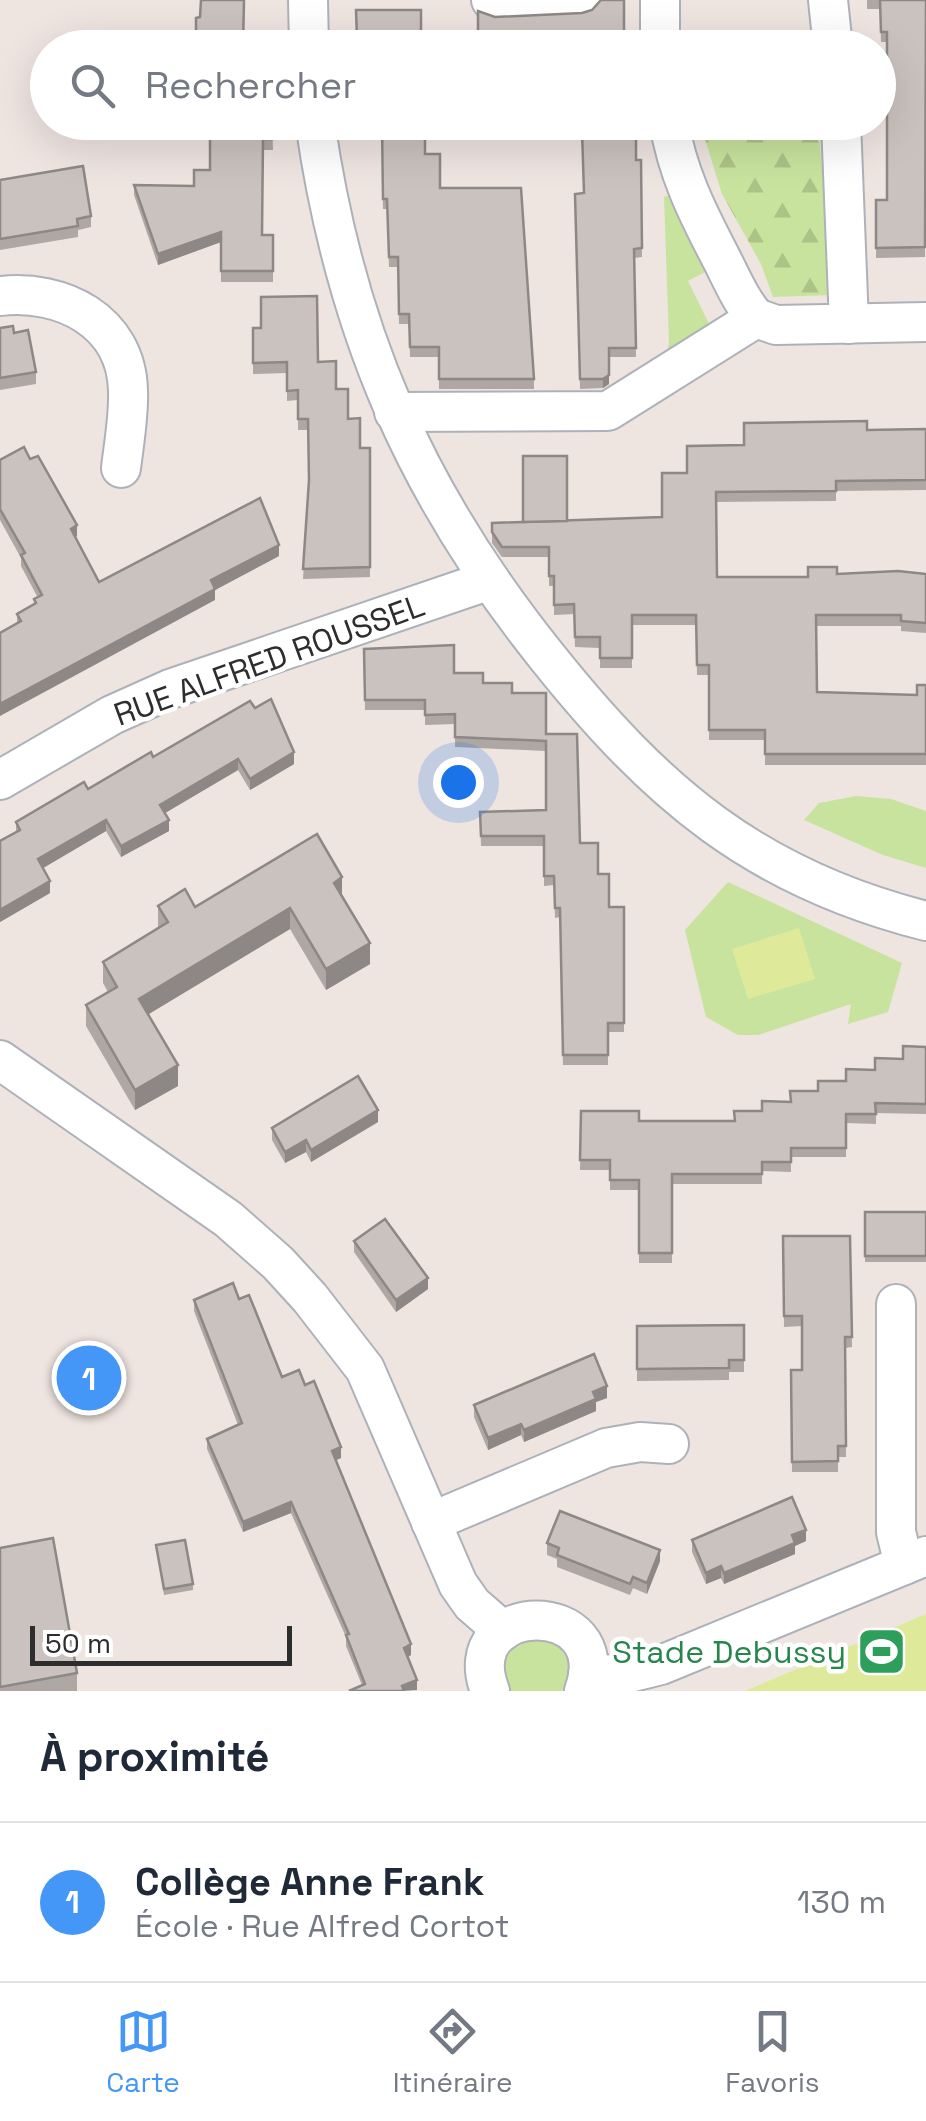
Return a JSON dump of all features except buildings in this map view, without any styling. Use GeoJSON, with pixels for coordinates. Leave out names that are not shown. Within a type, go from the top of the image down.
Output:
{"type":"FeatureCollection","features":[{"type":"Feature","properties":{"kind":"street"},"geometry":{"type":"LineString","coordinates":[[308,0],[308,30]]}},
{"type":"Feature","properties":{"kind":"street"},"geometry":{"type":"LineString","coordinates":[[492,0],[494,4],[582,0]]}},
{"type":"Feature","properties":{"kind":"street"},"geometry":{"type":"LineString","coordinates":[[660,0],[660,30]]}},
{"type":"Feature","properties":{"kind":"street"},"geometry":{"type":"LineString","coordinates":[[828,0],[831,30]]}},
{"type":"Feature","properties":{"kind":"street"},"geometry":{"type":"LineString","coordinates":[[319,140],[350,290],[394,412],[436,496],[528,634],[627,752],[694,812],[743,846],[802,878],[870,905],[926,921]]}},
{"type":"Feature","properties":{"kind":"street"},"geometry":{"type":"LineString","coordinates":[[672,140],[691,201],[740,296],[756,318],[776,325],[926,322]]}},
{"type":"Feature","properties":{"kind":"street"},"geometry":{"type":"LineString","coordinates":[[842,140],[848,324]]}},
{"type":"Feature","properties":{"kind":"street"},"geometry":{"type":"LineString","coordinates":[[0,296],[28,294],[60,301],[92,316],[112,336],[128,389],[121,468]]}},
{"type":"Feature","properties":{"kind":"street"},"geometry":{"type":"LineString","coordinates":[[394,412],[608,411],[756,318]]}},
{"type":"Feature","properties":{"kind":"street","name":"RUE ALFRED ROUSSEL"},"geometry":{"type":"LineString","coordinates":[[0,780],[112,715],[160,694],[490,580]]}},
{"type":"Feature","properties":{"kind":"street"},"geometry":{"type":"LineString","coordinates":[[0,1060],[228,1219],[293,1278],[365,1369],[464,1594],[504,1630]]}},
{"type":"Feature","properties":{"kind":"street"},"geometry":{"type":"LineString","coordinates":[[490,1691],[486,1660],[492,1644],[504,1630],[527,1619],[561,1624],[575,1635],[584,1649],[586,1683],[661,1665],[915,1560],[896,1532],[896,1304]]}},
{"type":"Feature","properties":{"kind":"street"},"geometry":{"type":"LineString","coordinates":[[430,1522],[606,1448],[640,1442],[669,1444]]}},
{"type":"Feature","properties":{"kind":"green space"},"geometry":{"type":"Polygon","coordinates":[[[705,140],[819,140],[833,237],[832,295],[773,297],[761,264],[722,194],[705,140]]]}},
{"type":"Feature","properties":{"kind":"green space"},"geometry":{"type":"Polygon","coordinates":[[[670,195],[707,271],[688,281],[713,332],[666,362],[669,342],[664,197],[670,195]]]}},
{"type":"Feature","properties":{"kind":"green space"},"geometry":{"type":"Polygon","coordinates":[[[856,796],[891,799],[926,811],[926,868],[883,855],[804,820],[819,803],[856,796]]]}},
{"type":"Feature","properties":{"kind":"green space"},"geometry":{"type":"Polygon","coordinates":[[[728,882],[902,963],[888,1012],[848,1024],[851,1004],[758,1035],[738,1035],[706,1017],[685,930],[728,882]]]}},
{"type":"Feature","properties":{"kind":"green space"},"geometry":{"type":"Polygon","coordinates":[[[799,928],[815,979],[748,999],[732,949],[799,928]]]}},
{"type":"Feature","properties":{"kind":"green space","name":"Stade Debussy"},"geometry":{"type":"Polygon","coordinates":[[[926,1614],[926,1691],[745,1691],[926,1614]]]}},
{"type":"Feature","properties":{"kind":"green space"},"geometry":{"type":"Polygon","coordinates":[[[546,1638],[568,1660],[570,1675],[564,1691],[510,1691],[504,1669],[509,1653],[524,1643],[546,1638]]]}},
{"type":"Feature","properties":{"kind":"place","name":"Collège Anne Frank"},"geometry":{"type":"Point","coordinates":[89,1378]}},
{"type":"Feature","properties":{"kind":"place","name":"Stade Debussy"},"geometry":{"type":"Point","coordinates":[881,1652]}}]}
